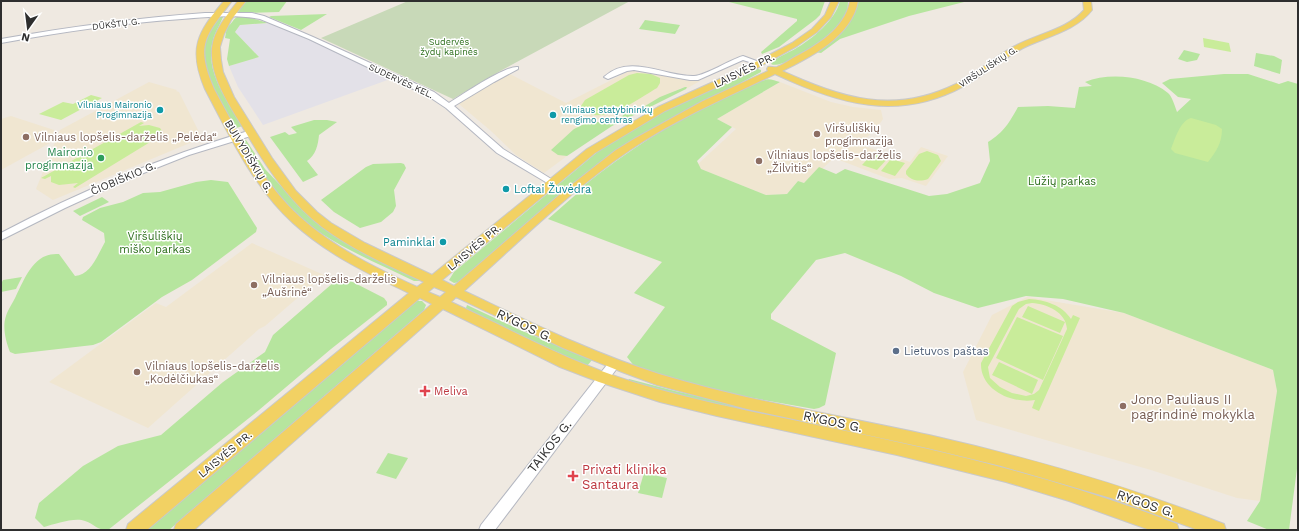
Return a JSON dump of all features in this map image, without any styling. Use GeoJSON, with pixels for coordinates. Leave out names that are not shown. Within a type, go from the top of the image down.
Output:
{"type":"FeatureCollection","features":[{"type":"Feature","properties":{"kind":"main road","name":"BUIVYDIŠKIŲ G."},"geometry":{"type":"LineString","coordinates":[[228,1],[215,15],[200,43],[199,57],[201,70],[208,88],[264,184],[299,223],[321,241],[353,260],[441,304]]}},
{"type":"Feature","properties":{"kind":"main road","name":"BUIVYDIŠKIŲ G."},"geometry":{"type":"LineString","coordinates":[[242,1],[228,19],[218,41],[216,66],[222,83],[251,133],[284,183],[312,214],[334,230],[364,247],[455,292]]}},
{"type":"Feature","properties":{"kind":"main road","name":"LAISVĖS PR."},"geometry":{"type":"LineString","coordinates":[[134,530],[591,151],[633,125],[686,97],[790,47],[812,33],[829,16],[833,11],[835,1]]}},
{"type":"Feature","properties":{"kind":"main road","name":"LAISVĖS PR."},"geometry":{"type":"LineString","coordinates":[[182,530],[569,192],[635,142],[706,103],[801,57],[831,37],[848,18],[854,1]]}},
{"type":"Feature","properties":{"kind":"main road","name":"VIRŠULIŠKIŲ G."},"geometry":{"type":"LineString","coordinates":[[759,63],[822,91],[849,99],[883,103],[926,98],[958,86],[1020,46],[1079,19],[1088,10],[1088,1]]}},
{"type":"Feature","properties":{"kind":"main road","name":"RYGOS G."},"geometry":{"type":"LineString","coordinates":[[455,292],[540,332],[614,364],[687,388],[926,441],[1058,474],[1134,498],[1218,530]]}},
{"type":"Feature","properties":{"kind":"main road","name":"RYGOS G."},"geometry":{"type":"LineString","coordinates":[[441,304],[603,378],[682,402],[1007,475],[1053,489],[1171,530]]}},
{"type":"Feature","properties":{"kind":"street","name":"DŪKŠTŲ G."},"geometry":{"type":"LineString","coordinates":[[1,41],[117,23],[232,15]]}},
{"type":"Feature","properties":{"kind":"street","name":"SUDERVĖS KEL."},"geometry":{"type":"LineString","coordinates":[[232,15],[252,15],[262,17],[401,80],[449,106],[500,151],[552,182]]}},
{"type":"Feature","properties":{"kind":"street"},"geometry":{"type":"LineString","coordinates":[[608,77],[625,69],[634,68],[698,78],[743,58],[759,63]]}},
{"type":"Feature","properties":{"kind":"street"},"geometry":{"type":"LineString","coordinates":[[449,106],[491,80],[516,68]]}},
{"type":"Feature","properties":{"kind":"street","name":"ČIOBIŠKIO G."},"geometry":{"type":"LineString","coordinates":[[1,237],[57,208],[136,172],[251,133]]}},
{"type":"Feature","properties":{"kind":"street","name":"TAIKOS G."},"geometry":{"type":"LineString","coordinates":[[486,530],[614,364]]}},
{"type":"Feature","properties":{"kind":"shaded area"},"geometry":{"type":"Polygon","coordinates":[[[273,23],[393,78],[263,125],[238,87],[229,66],[259,57],[235,32],[240,25],[273,23]]]}},
{"type":"Feature","properties":{"kind":"shaded area"},"geometry":{"type":"Polygon","coordinates":[[[502,70],[566,103],[629,71],[644,71],[700,81],[686,89],[687,87],[681,88],[645,106],[627,110],[620,118],[613,121],[605,123],[594,120],[574,129],[563,156],[567,156],[544,173],[516,155],[491,131],[453,99],[502,70]]]}},
{"type":"Feature","properties":{"kind":"shaded area","name":"Maironio progimnazija"},"geometry":{"type":"Polygon","coordinates":[[[149,82],[177,90],[176,91],[179,92],[202,138],[53,200],[36,189],[60,130],[149,82]]]}},
{"type":"Feature","properties":{"kind":"shaded area","name":"Viršuliškių progimnazija"},"geometry":{"type":"Polygon","coordinates":[[[780,82],[831,102],[853,107],[881,110],[883,119],[881,122],[864,141],[856,143],[910,162],[921,147],[948,156],[926,186],[902,178],[889,179],[834,158],[822,169],[819,168],[804,183],[798,181],[787,194],[766,195],[701,169],[698,164],[736,129],[717,119],[780,82]]]}},
{"type":"Feature","properties":{"kind":"shaded area","name":"Vilniaus lopšelis-darželis „Pelėda“"},"geometry":{"type":"Polygon","coordinates":[[[11,116],[54,130],[50,143],[1,170],[1,119],[11,116]]]}},
{"type":"Feature","properties":{"kind":"shaded area","name":"Vilniaus lopšelis-darželis „Kodėlčiukas“"},"geometry":{"type":"Polygon","coordinates":[[[252,243],[324,275],[265,326],[259,329],[148,428],[49,382],[156,303],[166,307],[252,243]]]}},
{"type":"Feature","properties":{"kind":"shaded area","name":"Jono Pauliaus II pagrindinė mokykla"},"geometry":{"type":"Polygon","coordinates":[[[1027,297],[1124,313],[1273,370],[1277,391],[1260,501],[1237,498],[1151,470],[976,420],[963,372],[992,315],[1027,297]]]}},
{"type":"Feature","properties":{"kind":"green space"},"geometry":{"type":"Polygon","coordinates":[[[245,1],[287,1],[279,12],[240,13],[238,11],[245,1]]]}},
{"type":"Feature","properties":{"kind":"green space","name":"Sudervės žydų kapinės"},"geometry":{"type":"Polygon","coordinates":[[[408,1],[630,1],[502,70],[453,99],[321,38],[408,1]]]}},
{"type":"Feature","properties":{"kind":"green space"},"geometry":{"type":"Polygon","coordinates":[[[725,1],[825,1],[820,15],[816,19],[779,47],[762,54],[761,52],[797,21],[797,19],[725,1]]]}},
{"type":"Feature","properties":{"kind":"green space"},"geometry":{"type":"Polygon","coordinates":[[[840,1],[848,1],[848,8],[844,19],[839,25],[821,41],[798,56],[778,65],[771,64],[779,57],[802,45],[822,29],[833,16],[840,1]]]}},
{"type":"Feature","properties":{"kind":"green space"},"geometry":{"type":"Polygon","coordinates":[[[856,1],[968,1],[909,16],[840,39],[821,53],[815,52],[842,31],[847,25],[854,10],[856,1]]]}},
{"type":"Feature","properties":{"kind":"green space"},"geometry":{"type":"Polygon","coordinates":[[[327,14],[301,30],[269,17],[271,16],[327,14]]]}},
{"type":"Feature","properties":{"kind":"green space"},"geometry":{"type":"Polygon","coordinates":[[[218,17],[223,17],[213,40],[211,52],[212,63],[219,86],[243,126],[236,128],[210,81],[204,61],[203,51],[205,42],[218,17]]]}},
{"type":"Feature","properties":{"kind":"green space"},"geometry":{"type":"Polygon","coordinates":[[[237,17],[248,17],[268,23],[240,25],[235,32],[259,57],[229,66],[227,59],[230,39],[225,38],[227,27],[237,17]]]}},
{"type":"Feature","properties":{"kind":"green space"},"geometry":{"type":"Polygon","coordinates":[[[645,20],[680,25],[675,34],[639,29],[645,20]]]}},
{"type":"Feature","properties":{"kind":"green space"},"geometry":{"type":"Polygon","coordinates":[[[1203,38],[1229,43],[1231,52],[1204,47],[1203,38]]]}},
{"type":"Feature","properties":{"kind":"green space"},"geometry":{"type":"Polygon","coordinates":[[[1184,50],[1200,54],[1197,60],[1187,62],[1178,59],[1184,50]]]}},
{"type":"Feature","properties":{"kind":"green space"},"geometry":{"type":"Polygon","coordinates":[[[1256,53],[1274,56],[1282,60],[1280,74],[1254,66],[1256,53]]]}},
{"type":"Feature","properties":{"kind":"green space"},"geometry":{"type":"Polygon","coordinates":[[[755,68],[761,70],[761,72],[638,138],[459,282],[454,283],[449,280],[454,272],[601,149],[651,118],[755,68]]]}},
{"type":"Feature","properties":{"kind":"green space"},"geometry":{"type":"Polygon","coordinates":[[[637,73],[651,74],[660,78],[660,83],[657,88],[631,104],[610,113],[600,115],[591,114],[583,110],[581,106],[585,100],[629,75],[637,73]]]}},
{"type":"Feature","properties":{"kind":"green space","name":"Lūžių parkas"},"geometry":{"type":"Polygon","coordinates":[[[1224,74],[1248,74],[1279,84],[1288,81],[1298,84],[1298,461],[1289,530],[1269,530],[1247,521],[1260,501],[1277,391],[1273,370],[1124,313],[1063,299],[1026,296],[978,308],[934,293],[901,276],[845,253],[816,260],[771,314],[771,319],[836,353],[825,405],[814,409],[725,393],[687,384],[635,367],[627,357],[665,307],[634,293],[662,262],[548,219],[580,191],[581,188],[653,136],[711,104],[767,79],[780,82],[717,119],[732,127],[697,161],[701,169],[766,195],[787,194],[798,181],[804,183],[819,167],[836,174],[845,169],[929,196],[947,194],[980,183],[990,161],[988,142],[1006,127],[1018,107],[1048,106],[1075,108],[1079,87],[1092,86],[1085,82],[1106,77],[1128,77],[1150,83],[1168,93],[1177,112],[1191,99],[1178,97],[1162,83],[1170,79],[1224,74]]]}},
{"type":"Feature","properties":{"kind":"green space"},"geometry":{"type":"Polygon","coordinates":[[[687,87],[686,89],[612,126],[567,156],[558,155],[551,150],[574,129],[584,124],[585,120],[605,123],[613,121],[620,118],[630,109],[645,106],[660,97],[687,87]]]}},
{"type":"Feature","properties":{"kind":"green space"},"geometry":{"type":"Polygon","coordinates":[[[91,95],[102,98],[61,120],[39,114],[63,102],[73,104],[91,95]]]}},
{"type":"Feature","properties":{"kind":"green space"},"geometry":{"type":"Polygon","coordinates":[[[1191,118],[1216,125],[1222,129],[1218,147],[1208,162],[1175,153],[1171,149],[1181,126],[1191,118]]]}},
{"type":"Feature","properties":{"kind":"green space"},"geometry":{"type":"Polygon","coordinates":[[[314,120],[337,122],[319,135],[316,150],[313,156],[307,161],[318,175],[303,182],[270,137],[285,132],[289,135],[297,133],[291,127],[314,120]]]}},
{"type":"Feature","properties":{"kind":"green space","name":"Maironio progimnazija"},"geometry":{"type":"Polygon","coordinates":[[[141,122],[144,123],[139,126],[149,125],[160,128],[162,131],[160,136],[75,188],[73,187],[78,183],[59,185],[51,182],[51,176],[45,179],[41,178],[141,122]]]}},
{"type":"Feature","properties":{"kind":"green space"},"geometry":{"type":"Polygon","coordinates":[[[246,140],[265,169],[311,218],[331,233],[419,279],[419,281],[414,281],[363,257],[330,239],[300,218],[286,205],[268,182],[243,141],[246,140]]]}},
{"type":"Feature","properties":{"kind":"green space"},"geometry":{"type":"Polygon","coordinates":[[[927,151],[938,155],[941,161],[928,179],[919,181],[910,178],[906,174],[906,171],[919,154],[927,151]]]}},
{"type":"Feature","properties":{"kind":"green space"},"geometry":{"type":"Polygon","coordinates":[[[874,152],[889,157],[877,170],[862,165],[874,152]]]}},
{"type":"Feature","properties":{"kind":"green space"},"geometry":{"type":"Polygon","coordinates":[[[891,159],[905,163],[895,176],[881,171],[891,159]]]}},
{"type":"Feature","properties":{"kind":"green space"},"geometry":{"type":"Polygon","coordinates":[[[373,164],[404,164],[406,168],[394,190],[396,206],[393,212],[381,222],[360,228],[334,212],[321,200],[366,167],[373,164]]]}},
{"type":"Feature","properties":{"kind":"green space","name":"Viršuliškių miško parkas"},"geometry":{"type":"Polygon","coordinates":[[[211,180],[228,182],[257,228],[256,232],[192,280],[162,297],[101,342],[93,345],[15,354],[10,352],[4,330],[6,316],[27,274],[37,262],[50,254],[59,254],[75,276],[81,275],[90,268],[97,258],[105,242],[104,233],[82,220],[83,217],[100,208],[123,202],[143,193],[160,192],[196,182],[211,180]]]}},
{"type":"Feature","properties":{"kind":"green space"},"geometry":{"type":"Polygon","coordinates":[[[102,197],[109,202],[80,216],[73,211],[102,197]]]}},
{"type":"Feature","properties":{"kind":"green space"},"geometry":{"type":"Polygon","coordinates":[[[341,276],[384,298],[387,305],[331,349],[259,410],[108,530],[98,528],[81,520],[65,521],[44,527],[35,518],[39,503],[83,466],[118,446],[161,435],[223,382],[265,352],[273,335],[341,276]]]}},
{"type":"Feature","properties":{"kind":"green space"},"geometry":{"type":"Polygon","coordinates":[[[22,277],[16,289],[1,292],[1,284],[3,280],[22,277]]]}},
{"type":"Feature","properties":{"kind":"green space"},"geometry":{"type":"Polygon","coordinates":[[[1029,299],[1047,302],[1063,310],[1071,319],[1073,315],[1080,318],[1039,411],[1032,408],[1035,400],[1017,400],[999,393],[986,381],[982,373],[981,363],[1012,306],[1018,302],[1029,299]],[[1026,304],[1019,309],[988,367],[990,378],[1000,387],[1012,393],[1026,396],[1034,394],[1039,390],[1067,329],[1063,318],[1055,310],[1038,304],[1026,304]]]}},
{"type":"Feature","properties":{"kind":"green space"},"geometry":{"type":"Polygon","coordinates":[[[416,301],[422,301],[426,305],[424,310],[169,530],[142,530],[416,301]]]}},
{"type":"Feature","properties":{"kind":"green space"},"geometry":{"type":"Polygon","coordinates":[[[467,305],[520,330],[592,360],[587,366],[471,312],[466,308],[467,305]]]}},
{"type":"Feature","properties":{"kind":"green space"},"geometry":{"type":"Polygon","coordinates":[[[1028,306],[1065,322],[1060,333],[1022,317],[1028,306]]]}},
{"type":"Feature","properties":{"kind":"green space"},"geometry":{"type":"Polygon","coordinates":[[[1017,317],[1063,336],[1043,380],[996,358],[1017,317]]]}},
{"type":"Feature","properties":{"kind":"green space"},"geometry":{"type":"Polygon","coordinates":[[[999,362],[1038,380],[1032,394],[992,375],[999,362]]]}},
{"type":"Feature","properties":{"kind":"green space"},"geometry":{"type":"Polygon","coordinates":[[[629,379],[675,391],[843,429],[790,421],[726,407],[627,382],[629,379]]]}},
{"type":"Feature","properties":{"kind":"green space"},"geometry":{"type":"Polygon","coordinates":[[[950,451],[1066,482],[1192,527],[1086,493],[950,456],[950,451]]]}},
{"type":"Feature","properties":{"kind":"green space"},"geometry":{"type":"Polygon","coordinates":[[[388,453],[408,458],[396,479],[376,473],[388,453]]]}},
{"type":"Feature","properties":{"kind":"green space"},"geometry":{"type":"Polygon","coordinates":[[[644,473],[667,478],[662,498],[638,493],[644,473]]]}},
{"type":"Feature","properties":{"kind":"place","name":"Vilniaus Maironio Progimnazija"},"geometry":{"type":"Point","coordinates":[160,110]}},
{"type":"Feature","properties":{"kind":"place","name":"Vilniaus statybininkų rengimo centras"},"geometry":{"type":"Point","coordinates":[553,115]}},
{"type":"Feature","properties":{"kind":"place","name":"Viršuliškių progimnazija"},"geometry":{"type":"Point","coordinates":[817,134]}},
{"type":"Feature","properties":{"kind":"place","name":"Vilniaus lopšelis-darželis „Pelėda“"},"geometry":{"type":"Point","coordinates":[26,137]}},
{"type":"Feature","properties":{"kind":"place","name":"Maironio progimnazija"},"geometry":{"type":"Point","coordinates":[101,158]}},
{"type":"Feature","properties":{"kind":"place","name":"Vilniaus lopšelis-darželis „Žilvitis“"},"geometry":{"type":"Point","coordinates":[759,161]}},
{"type":"Feature","properties":{"kind":"place","name":"Loftai Žuvėdra"},"geometry":{"type":"Point","coordinates":[506,189]}},
{"type":"Feature","properties":{"kind":"place","name":"Paminklai"},"geometry":{"type":"Point","coordinates":[443,242]}},
{"type":"Feature","properties":{"kind":"place","name":"Vilniaus lopšelis-darželis „Aušrinė“"},"geometry":{"type":"Point","coordinates":[254,285]}},
{"type":"Feature","properties":{"kind":"place","name":"Lietuvos paštas"},"geometry":{"type":"Point","coordinates":[896,351]}},
{"type":"Feature","properties":{"kind":"place","name":"Vilniaus lopšelis-darželis „Kodėlčiukas“"},"geometry":{"type":"Point","coordinates":[137,372]}},
{"type":"Feature","properties":{"kind":"place","name":"Meliva"},"geometry":{"type":"Point","coordinates":[425,391]}},
{"type":"Feature","properties":{"kind":"place","name":"Jono Pauliaus II pagrindinė mokykla"},"geometry":{"type":"Point","coordinates":[1123,406]}},
{"type":"Feature","properties":{"kind":"place","name":"Privati klinika Santaura"},"geometry":{"type":"Point","coordinates":[573,476]}}]}
